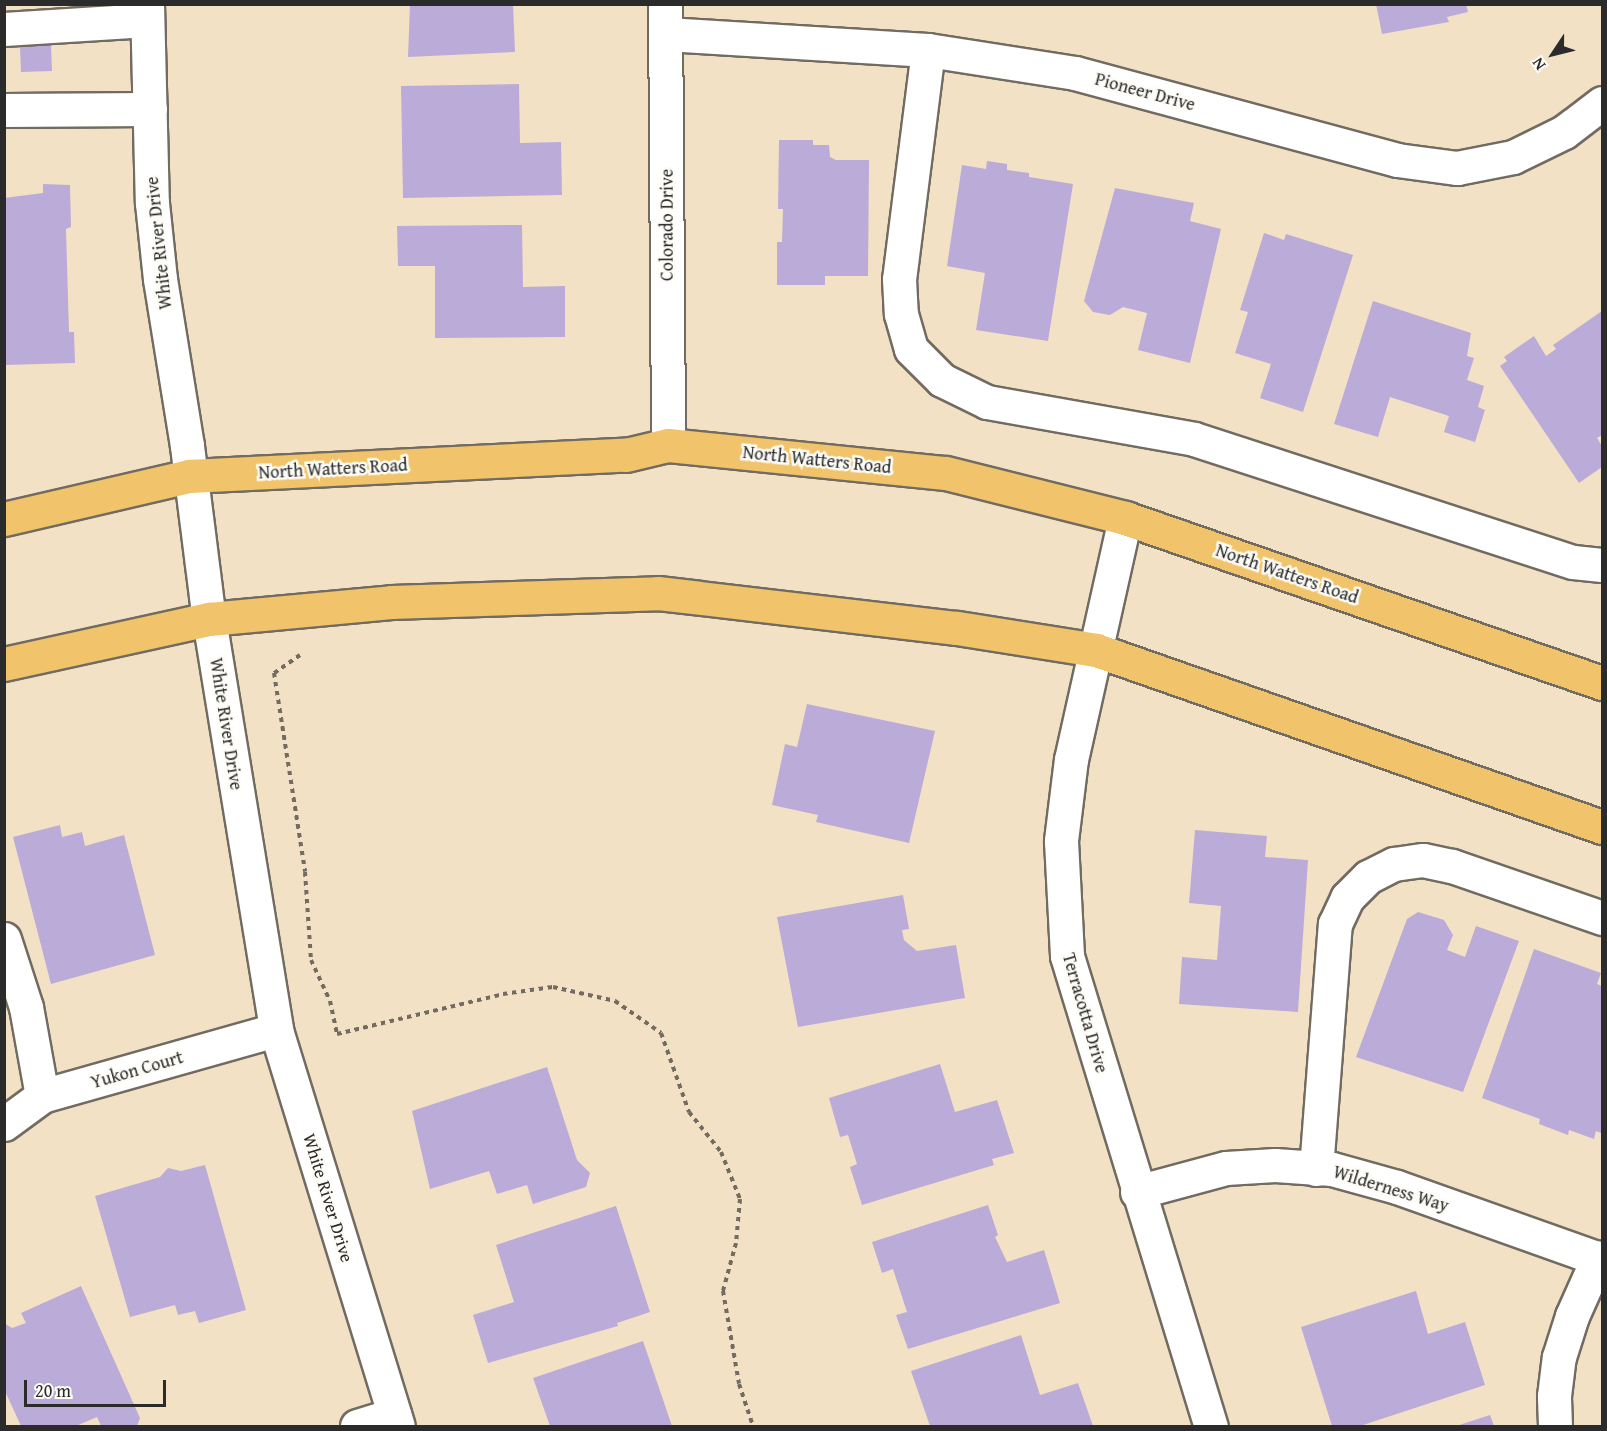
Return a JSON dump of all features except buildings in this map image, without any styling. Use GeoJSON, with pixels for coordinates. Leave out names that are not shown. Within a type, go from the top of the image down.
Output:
{"type":"FeatureCollection","features":[{"type":"Feature","properties":{"kind":"main road","name":"North Watters Road"},"geometry":{"type":"LineString","coordinates":[[4,519],[189,476],[626,455],[668,445],[946,473],[1125,518],[1602,683]]}},
{"type":"Feature","properties":{"kind":"main road"},"geometry":{"type":"LineString","coordinates":[[4,664],[209,619],[391,602],[658,593],[957,628],[1095,650],[1602,827]]}},
{"type":"Feature","properties":{"kind":"street"},"geometry":{"type":"LineString","coordinates":[[4,29],[147,12]]}},
{"type":"Feature","properties":{"kind":"street","name":"White River Drive"},"geometry":{"type":"LineString","coordinates":[[147,12],[152,203],[160,279],[209,619],[276,1030],[396,1421]]}},
{"type":"Feature","properties":{"kind":"street","name":"Pioneer Drive"},"geometry":{"type":"LineString","coordinates":[[666,19],[928,50],[1075,73],[1396,160],[1457,168],[1513,157],[1564,132],[1602,103]]}},
{"type":"Feature","properties":{"kind":"street","name":"Colorado Drive"},"geometry":{"type":"LineString","coordinates":[[666,19],[668,445]]}},
{"type":"Feature","properties":{"kind":"street"},"geometry":{"type":"LineString","coordinates":[[928,50],[899,279],[901,314],[911,349],[942,380],[987,402],[1194,439],[1573,562],[1602,565]]}},
{"type":"Feature","properties":{"kind":"street"},"geometry":{"type":"LineString","coordinates":[[4,110],[150,109]]}},
{"type":"Feature","properties":{"kind":"street","name":"Terracotta Drive"},"geometry":{"type":"LineString","coordinates":[[1125,518],[1071,759],[1061,841],[1066,944],[1137,1192],[1211,1426]]}},
{"type":"Feature","properties":{"kind":"street"},"geometry":{"type":"LineString","coordinates":[[1316,1169],[1335,924],[1347,898],[1368,877],[1395,864],[1423,860],[1452,866],[1602,918]]}},
{"type":"Feature","properties":{"kind":"street"},"geometry":{"type":"LineString","coordinates":[[4,939],[26,1007],[42,1096]]}},
{"type":"Feature","properties":{"kind":"street","name":"Yukon Court"},"geometry":{"type":"LineString","coordinates":[[4,1124],[42,1096],[276,1030]]}},
{"type":"Feature","properties":{"kind":"street","name":"Wilderness Way"},"geometry":{"type":"LineString","coordinates":[[1137,1192],[1226,1168],[1275,1165],[1316,1169],[1397,1187],[1600,1259]]}},
{"type":"Feature","properties":{"kind":"street"},"geometry":{"type":"LineString","coordinates":[[1555,1426],[1554,1396],[1559,1357],[1572,1317],[1600,1259]]}},
{"type":"Feature","properties":{"kind":"street"},"geometry":{"type":"LineString","coordinates":[[357,1426],[396,1421]]}},
{"type":"Feature","properties":{"kind":"path"},"geometry":{"type":"LineString","coordinates":[[302,653],[274,673],[305,873],[311,960],[330,1001],[337,1034],[502,994],[553,987],[615,1001],[661,1033],[689,1112],[721,1152],[740,1199],[736,1243],[723,1291],[739,1384],[753,1426]]}}]}
